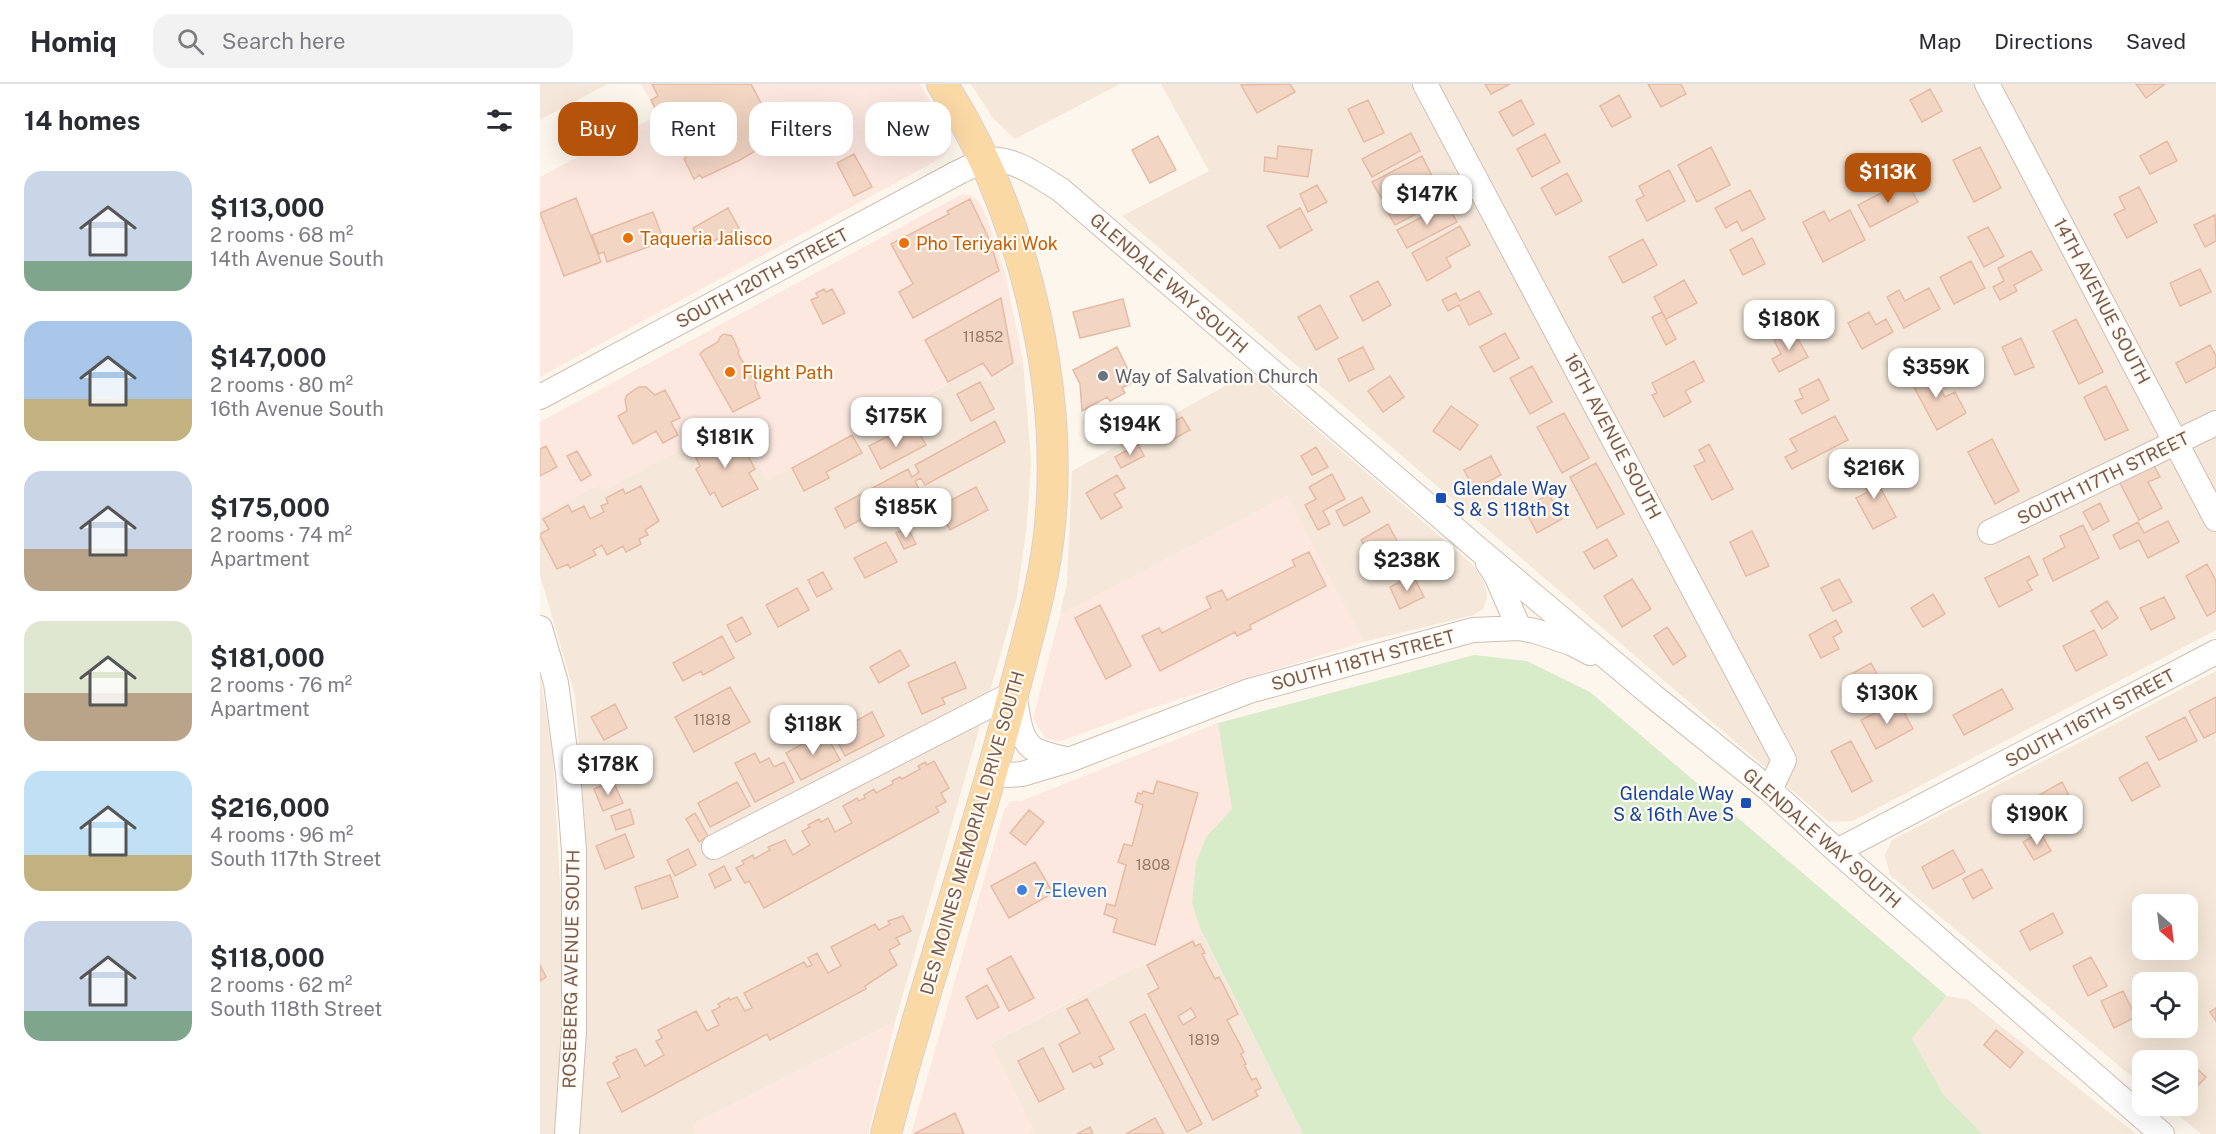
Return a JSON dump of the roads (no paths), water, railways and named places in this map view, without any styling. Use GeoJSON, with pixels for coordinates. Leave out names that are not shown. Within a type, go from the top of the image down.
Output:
{"type":"FeatureCollection","features":[{"type":"Feature","properties":{"kind":"main road","name":"DES MOINES MEMORIAL DRIVE SOUTH"},"geometry":{"type":"LineString","coordinates":[[886,1134],[908,1051],[993,773],[1042,579],[1050,525],[1052,478],[1050,430],[1042,348],[1030,294],[1004,209],[985,160],[942,84]]}},
{"type":"Feature","properties":{"kind":"street","name":"16TH AVENUE SOUTH"},"geometry":{"type":"LineString","coordinates":[[1425,84],[1784,760],[1770,790]]}},
{"type":"Feature","properties":{"kind":"street","name":"14TH AVENUE SOUTH"},"geometry":{"type":"LineString","coordinates":[[1987,84],[2216,519]]}},
{"type":"Feature","properties":{"kind":"street","name":"SOUTH 120TH STREET"},"geometry":{"type":"LineString","coordinates":[[540,397],[985,160]]}},
{"type":"Feature","properties":{"kind":"street","name":"GLENDALE WAY SOUTH"},"geometry":{"type":"LineString","coordinates":[[985,160],[1003,160],[1038,176],[1061,190],[1477,548],[1653,696],[1770,790],[2162,1134]]}},
{"type":"Feature","properties":{"kind":"street","name":"SOUTH 117TH STREET"},"geometry":{"type":"LineString","coordinates":[[1990,532],[2216,423]]}},
{"type":"Feature","properties":{"kind":"street","name":"GLENDALE WAY SOUTH"},"geometry":{"type":"LineString","coordinates":[[1477,548],[1496,575],[1519,628]]}},
{"type":"Feature","properties":{"kind":"street","name":"ROSEBERG AVENUE SOUTH"},"geometry":{"type":"LineString","coordinates":[[540,628],[556,683],[568,773],[574,851],[574,1031],[567,1134]]}},
{"type":"Feature","properties":{"kind":"street","name":"SOUTH 118TH STREET"},"geometry":{"type":"LineString","coordinates":[[993,773],[1022,774],[1069,760],[1249,691],[1463,632],[1494,628],[1519,628],[1571,644],[1603,659],[1653,696]]}},
{"type":"Feature","properties":{"kind":"street","name":"SOUTH 116TH STREET"},"geometry":{"type":"LineString","coordinates":[[1837,851],[2216,652]]}},
{"type":"Feature","properties":{"kind":"street"},"geometry":{"type":"LineString","coordinates":[[714,847],[1014,693],[1026,743],[1038,752],[1069,760]]}},
{"type":"Feature","properties":{"kind":"place","name":"Taqueria Jalisco"},"geometry":{"type":"Point","coordinates":[628,238]}},
{"type":"Feature","properties":{"kind":"place","name":"Pho Teriyaki Wok"},"geometry":{"type":"Point","coordinates":[904,243]}},
{"type":"Feature","properties":{"kind":"place","name":"Flight Path"},"geometry":{"type":"Point","coordinates":[730,372]}},
{"type":"Feature","properties":{"kind":"place","name":"Way of Salvation Church"},"geometry":{"type":"Point","coordinates":[1103,376]}},
{"type":"Feature","properties":{"kind":"place","name":"Glendale Way S & S 118th St"},"geometry":{"type":"Point","coordinates":[1441,498]}},
{"type":"Feature","properties":{"kind":"place","name":"Glendale Way S & 16th Ave S"},"geometry":{"type":"Point","coordinates":[1746,803]}},
{"type":"Feature","properties":{"kind":"place","name":"7-Eleven"},"geometry":{"type":"Point","coordinates":[1022,890]}}]}
